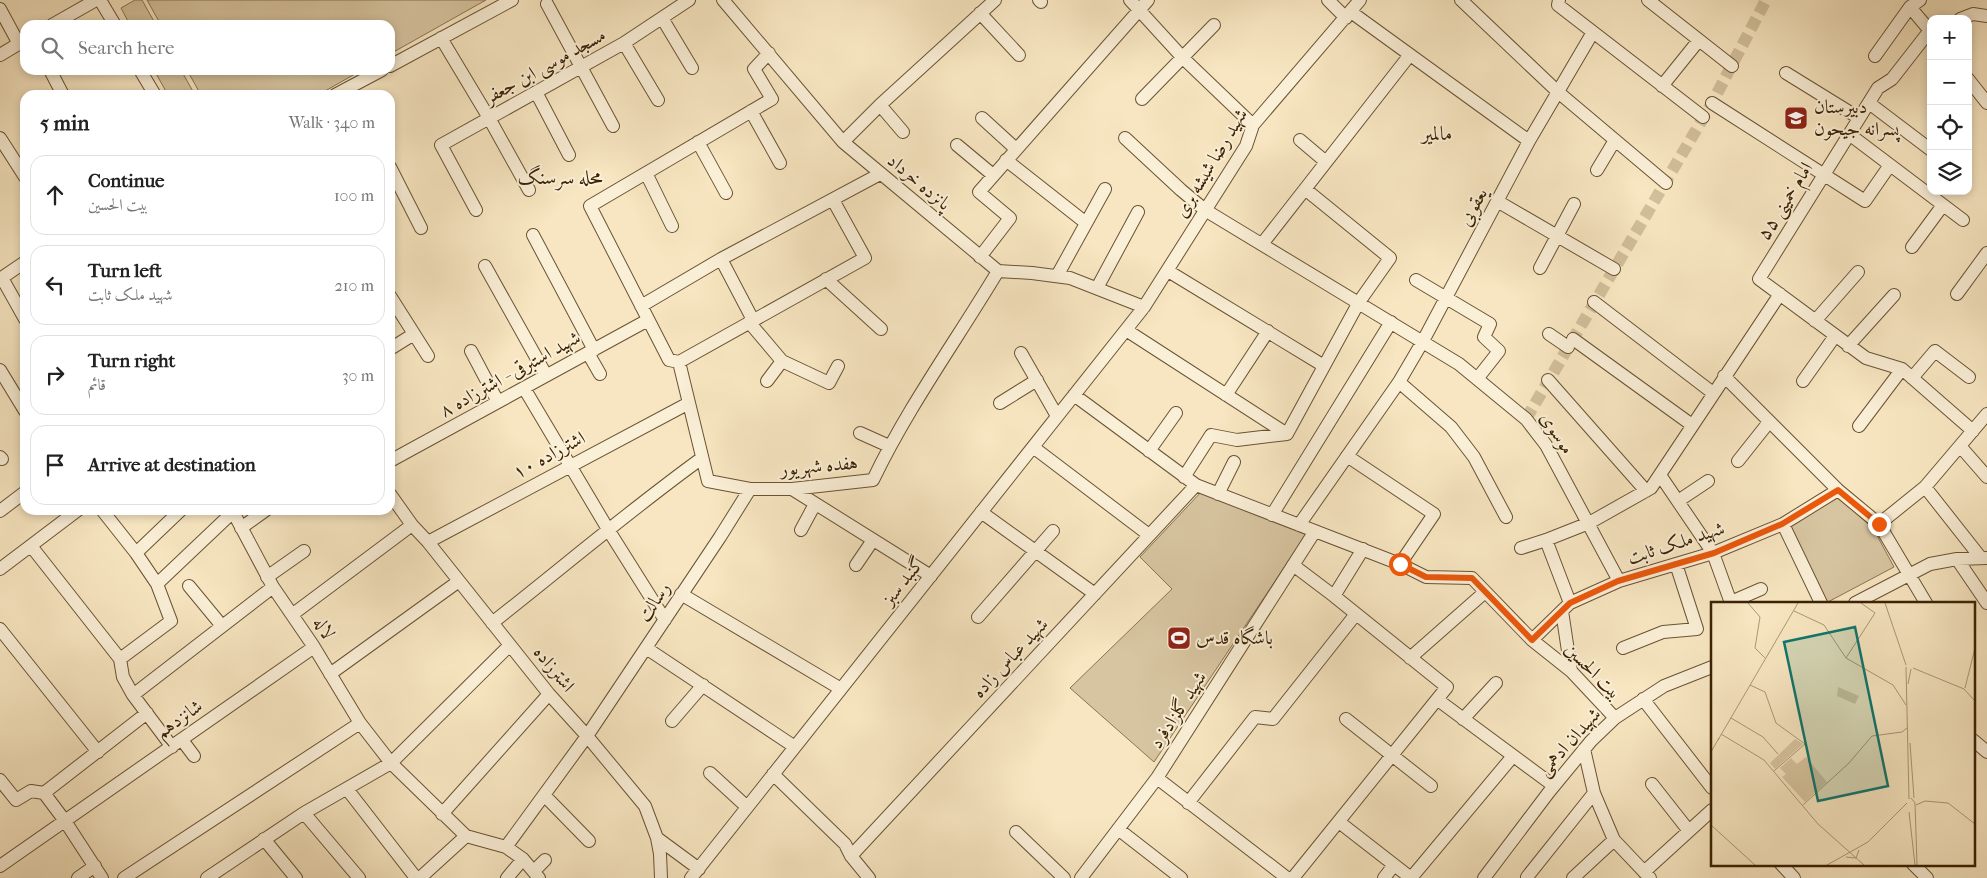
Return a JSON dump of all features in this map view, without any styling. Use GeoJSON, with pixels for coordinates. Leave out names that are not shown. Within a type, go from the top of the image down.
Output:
{"type":"FeatureCollection","features":[{"type":"Feature","properties":{"kind":"street"},"geometry":{"type":"LineString","coordinates":[[61,20],[96,0]]}},
{"type":"Feature","properties":{"kind":"street"},"geometry":{"type":"LineString","coordinates":[[100,0],[112,20]]}},
{"type":"Feature","properties":{"kind":"street"},"geometry":{"type":"LineString","coordinates":[[395,63],[512,0]]}},
{"type":"Feature","properties":{"kind":"street","name":"مسجد موسی ابن جعفر"},"geometry":{"type":"LineString","coordinates":[[476,210],[442,145],[624,43],[689,0]]}},
{"type":"Feature","properties":{"kind":"street","name":"پانزده خرداد"},"geometry":{"type":"LineString","coordinates":[[723,0],[843,142],[998,271]]}},
{"type":"Feature","properties":{"kind":"street"},"geometry":{"type":"LineString","coordinates":[[843,142],[880,105],[995,0]]}},
{"type":"Feature","properties":{"kind":"street"},"geometry":{"type":"LineString","coordinates":[[1130,0],[1183,58],[1253,125]]}},
{"type":"Feature","properties":{"kind":"street"},"geometry":{"type":"LineString","coordinates":[[980,257],[1010,218],[979,192],[1148,0]]}},
{"type":"Feature","properties":{"kind":"street"},"geometry":{"type":"LineString","coordinates":[[1328,0],[1355,6],[1409,56],[1529,141]]}},
{"type":"Feature","properties":{"kind":"street"},"geometry":{"type":"LineString","coordinates":[[1461,0],[1558,92],[1666,183]]}},
{"type":"Feature","properties":{"kind":"street"},"geometry":{"type":"LineString","coordinates":[[1648,0],[1732,66]]}},
{"type":"Feature","properties":{"kind":"street"},"geometry":{"type":"LineString","coordinates":[[1558,2],[1593,32],[1704,118]]}},
{"type":"Feature","properties":{"kind":"street"},"geometry":{"type":"LineString","coordinates":[[547,4],[613,126]]}},
{"type":"Feature","properties":{"kind":"street"},"geometry":{"type":"LineString","coordinates":[[1875,56],[1915,4],[1927,25]]}},
{"type":"Feature","properties":{"kind":"street","name":"شهید رضا شیشه بری"},"geometry":{"type":"LineString","coordinates":[[1144,307],[1246,146],[1253,125],[1355,6]]}},
{"type":"Feature","properties":{"kind":"street"},"geometry":{"type":"LineString","coordinates":[[0,9],[20,39]]}},
{"type":"Feature","properties":{"kind":"street"},"geometry":{"type":"LineString","coordinates":[[980,13],[1020,55]]}},
{"type":"Feature","properties":{"kind":"street"},"geometry":{"type":"LineString","coordinates":[[1970,15],[1987,16]]}},
{"type":"Feature","properties":{"kind":"street"},"geometry":{"type":"LineString","coordinates":[[662,18],[692,68]]}},
{"type":"Feature","properties":{"kind":"street"},"geometry":{"type":"LineString","coordinates":[[1142,99],[1214,26]]}},
{"type":"Feature","properties":{"kind":"street","name":"یعقوبی"},"geometry":{"type":"LineString","coordinates":[[1299,525],[1399,382],[1423,341],[1529,141],[1593,32]]}},
{"type":"Feature","properties":{"kind":"street","name":"امام خمینی ۵۵"},"geometry":{"type":"LineString","coordinates":[[1780,294],[1759,279],[1878,88],[1892,78],[1927,34]]}},
{"type":"Feature","properties":{"kind":"street"},"geometry":{"type":"LineString","coordinates":[[441,38],[529,190]]}},
{"type":"Feature","properties":{"kind":"street"},"geometry":{"type":"LineString","coordinates":[[1662,86],[1699,40]]}},
{"type":"Feature","properties":{"kind":"street"},"geometry":{"type":"LineString","coordinates":[[0,54],[20,43]]}},
{"type":"Feature","properties":{"kind":"street"},"geometry":{"type":"LineString","coordinates":[[624,43],[658,100]]}},
{"type":"Feature","properties":{"kind":"street"},"geometry":{"type":"LineString","coordinates":[[769,53],[754,70],[772,99],[590,206],[669,360],[679,362],[866,258],[833,200]]}},
{"type":"Feature","properties":{"kind":"street"},"geometry":{"type":"LineString","coordinates":[[1262,244],[1409,56]]}},
{"type":"Feature","properties":{"kind":"street"},"geometry":{"type":"LineString","coordinates":[[1786,73],[1859,118]]}},
{"type":"Feature","properties":{"kind":"street"},"geometry":{"type":"LineString","coordinates":[[53,75],[60,90]]}},
{"type":"Feature","properties":{"kind":"street"},"geometry":{"type":"LineString","coordinates":[[143,75],[152,90]]}},
{"type":"Feature","properties":{"kind":"street"},"geometry":{"type":"LineString","coordinates":[[352,90],[375,75]]}},
{"type":"Feature","properties":{"kind":"street"},"geometry":{"type":"LineString","coordinates":[[1972,84],[1987,103]]}},
{"type":"Feature","properties":{"kind":"street"},"geometry":{"type":"LineString","coordinates":[[536,92],[569,155]]}},
{"type":"Feature","properties":{"kind":"street"},"geometry":{"type":"LineString","coordinates":[[1712,102],[1865,201],[1890,166]]}},
{"type":"Feature","properties":{"kind":"street"},"geometry":{"type":"LineString","coordinates":[[1869,103],[1927,147]]}},
{"type":"Feature","properties":{"kind":"street"},"geometry":{"type":"LineString","coordinates":[[880,105],[903,132]]}},
{"type":"Feature","properties":{"kind":"street"},"geometry":{"type":"LineString","coordinates":[[751,111],[780,163]]}},
{"type":"Feature","properties":{"kind":"street"},"geometry":{"type":"LineString","coordinates":[[982,118],[1016,149]]}},
{"type":"Feature","properties":{"kind":"street"},"geometry":{"type":"LineString","coordinates":[[1849,134],[1963,220]]}},
{"type":"Feature","properties":{"kind":"street"},"geometry":{"type":"LineString","coordinates":[[0,138],[20,169]]}},
{"type":"Feature","properties":{"kind":"street","name":"موسوی"},"geometry":{"type":"LineString","coordinates":[[1125,138],[1205,210],[1460,364],[1526,419],[1546,445],[1618,581]]}},
{"type":"Feature","properties":{"kind":"street"},"geometry":{"type":"LineString","coordinates":[[1300,140],[1326,162]]}},
{"type":"Feature","properties":{"kind":"street"},"geometry":{"type":"LineString","coordinates":[[1597,170],[1615,140]]}},
{"type":"Feature","properties":{"kind":"street"},"geometry":{"type":"LineString","coordinates":[[698,142],[726,193]]}},
{"type":"Feature","properties":{"kind":"street"},"geometry":{"type":"LineString","coordinates":[[957,145],[993,175]]}},
{"type":"Feature","properties":{"kind":"street"},"geometry":{"type":"LineString","coordinates":[[1006,160],[1086,223]]}},
{"type":"Feature","properties":{"kind":"street"},"geometry":{"type":"LineString","coordinates":[[646,173],[672,226]]}},
{"type":"Feature","properties":{"kind":"street"},"geometry":{"type":"LineString","coordinates":[[640,306],[721,259],[880,174]]}},
{"type":"Feature","properties":{"kind":"street"},"geometry":{"type":"LineString","coordinates":[[395,177],[421,228]]}},
{"type":"Feature","properties":{"kind":"street"},"geometry":{"type":"LineString","coordinates":[[1057,276],[1105,189]]}},
{"type":"Feature","properties":{"kind":"street"},"geometry":{"type":"LineString","coordinates":[[1287,434],[1358,302],[1390,258],[1305,189]]}},
{"type":"Feature","properties":{"kind":"street"},"geometry":{"type":"LineString","coordinates":[[1497,201],[1614,269]]}},
{"type":"Feature","properties":{"kind":"street"},"geometry":{"type":"LineString","coordinates":[[1540,268],[1574,204]]}},
{"type":"Feature","properties":{"kind":"street"},"geometry":{"type":"LineString","coordinates":[[1912,247],[1943,205]]}},
{"type":"Feature","properties":{"kind":"street"},"geometry":{"type":"LineString","coordinates":[[1097,288],[1138,212]]}},
{"type":"Feature","properties":{"kind":"street"},"geometry":{"type":"LineString","coordinates":[[532,235],[591,351],[600,374]]}},
{"type":"Feature","properties":{"kind":"street"},"geometry":{"type":"LineString","coordinates":[[1957,294],[1987,253]]}},
{"type":"Feature","properties":{"kind":"street"},"geometry":{"type":"LineString","coordinates":[[721,259],[751,321],[782,361],[829,383],[838,366]]}},
{"type":"Feature","properties":{"kind":"street"},"geometry":{"type":"LineString","coordinates":[[20,265],[1,278],[20,310]]}},
{"type":"Feature","properties":{"kind":"street"},"geometry":{"type":"LineString","coordinates":[[485,266],[546,375]]}},
{"type":"Feature","properties":{"kind":"street"},"geometry":{"type":"LineString","coordinates":[[998,271],[1070,278],[1144,307]]}},
{"type":"Feature","properties":{"kind":"street","name":"هفده شهریور"},"geometry":{"type":"LineString","coordinates":[[679,362],[708,481],[750,488],[792,489],[873,480],[889,446],[920,393],[964,327],[998,271]]}},
{"type":"Feature","properties":{"kind":"street"},"geometry":{"type":"LineString","coordinates":[[1168,271],[1324,366]]}},
{"type":"Feature","properties":{"kind":"street"},"geometry":{"type":"LineString","coordinates":[[1815,321],[1858,272]]}},
{"type":"Feature","properties":{"kind":"street"},"geometry":{"type":"LineString","coordinates":[[826,279],[881,330]]}},
{"type":"Feature","properties":{"kind":"street"},"geometry":{"type":"LineString","coordinates":[[1416,280],[1445,299],[1490,324],[1484,337],[1499,351],[1477,379]]}},
{"type":"Feature","properties":{"kind":"street"},"geometry":{"type":"LineString","coordinates":[[1521,548],[1588,523],[1651,488],[1780,294],[1866,358],[1902,369],[1973,431]]}},
{"type":"Feature","properties":{"kind":"street"},"geometry":{"type":"LineString","coordinates":[[1848,346],[1894,295]]}},
{"type":"Feature","properties":{"kind":"street"},"geometry":{"type":"LineString","coordinates":[[1594,302],[1713,393]]}},
{"type":"Feature","properties":{"kind":"street"},"geometry":{"type":"LineString","coordinates":[[395,304],[428,356]]}},
{"type":"Feature","properties":{"kind":"street","name":"گنبد سبز"},"geometry":{"type":"LineString","coordinates":[[695,873],[1144,307]]}},
{"type":"Feature","properties":{"kind":"street","name":"شهید استبرقی - اشترزاده ۸"},"geometry":{"type":"LineString","coordinates":[[395,459],[648,320]]}},
{"type":"Feature","properties":{"kind":"street"},"geometry":{"type":"LineString","coordinates":[[1272,515],[1391,322]]}},
{"type":"Feature","properties":{"kind":"street"},"geometry":{"type":"LineString","coordinates":[[1126,330],[1287,434]]}},
{"type":"Feature","properties":{"kind":"street"},"geometry":{"type":"LineString","coordinates":[[1226,395],[1268,332]]}},
{"type":"Feature","properties":{"kind":"street"},"geometry":{"type":"LineString","coordinates":[[395,346],[414,334]]}},
{"type":"Feature","properties":{"kind":"street"},"geometry":{"type":"LineString","coordinates":[[1549,334],[1571,343],[1692,425]]}},
{"type":"Feature","properties":{"kind":"street"},"geometry":{"type":"LineString","coordinates":[[1803,380],[1835,336]]}},
{"type":"Feature","properties":{"kind":"street"},"geometry":{"type":"LineString","coordinates":[[471,351],[498,402]]}},
{"type":"Feature","properties":{"kind":"street"},"geometry":{"type":"LineString","coordinates":[[1912,378],[1935,351],[1969,377]]}},
{"type":"Feature","properties":{"kind":"street"},"geometry":{"type":"LineString","coordinates":[[1020,352],[1057,416]]}},
{"type":"Feature","properties":{"kind":"street"},"geometry":{"type":"LineString","coordinates":[[767,381],[782,361]]}},
{"type":"Feature","properties":{"kind":"street"},"geometry":{"type":"LineString","coordinates":[[1859,426],[1902,369]]}},
{"type":"Feature","properties":{"kind":"street"},"geometry":{"type":"LineString","coordinates":[[0,370],[20,403]]}},
{"type":"Feature","properties":{"kind":"street"},"geometry":{"type":"LineString","coordinates":[[1724,376],[1838,490],[1879,524],[1925,602]]}},
{"type":"Feature","properties":{"kind":"street"},"geometry":{"type":"LineString","coordinates":[[1000,403],[1037,380]]}},
{"type":"Feature","properties":{"kind":"street"},"geometry":{"type":"LineString","coordinates":[[1548,380],[1646,491]]}},
{"type":"Feature","properties":{"kind":"street"},"geometry":{"type":"LineString","coordinates":[[1399,382],[1451,427],[1474,457],[1506,518]]}},
{"type":"Feature","properties":{"kind":"street"},"geometry":{"type":"LineString","coordinates":[[524,388],[608,531],[665,620]]}},
{"type":"Feature","properties":{"kind":"street","name":"بیت الحسین"},"geometry":{"type":"LineString","coordinates":[[1074,395],[1196,485],[1400,564],[1426,577],[1472,578],[1532,640],[1571,671],[1614,718]]}},
{"type":"Feature","properties":{"kind":"street","name":"اشترزاده ۱۰"},"geometry":{"type":"LineString","coordinates":[[428,542],[689,402]]}},
{"type":"Feature","properties":{"kind":"street"},"geometry":{"type":"LineString","coordinates":[[1149,451],[1176,413]]}},
{"type":"Feature","properties":{"kind":"street"},"geometry":{"type":"LineString","coordinates":[[1879,524],[1925,487],[1986,417]]}},
{"type":"Feature","properties":{"kind":"street"},"geometry":{"type":"LineString","coordinates":[[1738,461],[1769,422]]}},
{"type":"Feature","properties":{"kind":"street"},"geometry":{"type":"LineString","coordinates":[[860,433],[889,446]]}},
{"type":"Feature","properties":{"kind":"street"},"geometry":{"type":"LineString","coordinates":[[1184,476],[1211,434],[1236,440],[1287,434]]}},
{"type":"Feature","properties":{"kind":"street"},"geometry":{"type":"LineString","coordinates":[[1960,446],[1987,477]]}},
{"type":"Feature","properties":{"kind":"street"},"geometry":{"type":"LineString","coordinates":[[1033,447],[1149,535]]}},
{"type":"Feature","properties":{"kind":"street"},"geometry":{"type":"LineString","coordinates":[[1347,456],[1434,514],[1400,564]]}},
{"type":"Feature","properties":{"kind":"street"},"geometry":{"type":"LineString","coordinates":[[492,623],[650,496],[702,458]]}},
{"type":"Feature","properties":{"kind":"street"},"geometry":{"type":"LineString","coordinates":[[1218,494],[1234,462]]}},
{"type":"Feature","properties":{"kind":"street"},"geometry":{"type":"LineString","coordinates":[[1660,475],[1714,553],[1731,602]]}},
{"type":"Feature","properties":{"kind":"street"},"geometry":{"type":"LineString","coordinates":[[1678,501],[1708,481]]}},
{"type":"Feature","properties":{"kind":"street","name":"شهید عباس زاده"},"geometry":{"type":"LineString","coordinates":[[851,856],[1196,485]]}},
{"type":"Feature","properties":{"kind":"street"},"geometry":{"type":"LineString","coordinates":[[1925,487],[1984,558]]}},
{"type":"Feature","properties":{"kind":"street","name":"رسالت"},"geometry":{"type":"LineString","coordinates":[[506,847],[587,736],[720,537],[750,488]]}},
{"type":"Feature","properties":{"kind":"street"},"geometry":{"type":"LineString","coordinates":[[792,489],[930,576]]}},
{"type":"Feature","properties":{"kind":"street","name":"شهید ملک ثابت"},"geometry":{"type":"LineString","coordinates":[[1532,640],[1566,607],[1618,581],[1714,553],[1782,524],[1838,490]]}},
{"type":"Feature","properties":{"kind":"street"},"geometry":{"type":"LineString","coordinates":[[0,511],[20,496]]}},
{"type":"Feature","properties":{"kind":"street","name":"اشترزاده"},"geometry":{"type":"LineString","coordinates":[[395,501],[412,525],[428,542],[549,694],[587,736],[645,806],[657,838],[661,878]]}},
{"type":"Feature","properties":{"kind":"street"},"geometry":{"type":"LineString","coordinates":[[801,530],[815,504]]}},
{"type":"Feature","properties":{"kind":"street"},"geometry":{"type":"LineString","coordinates":[[981,512],[1095,594]]}},
{"type":"Feature","properties":{"kind":"street"},"geometry":{"type":"LineString","coordinates":[[0,569],[71,515]]}},
{"type":"Feature","properties":{"kind":"street"},"geometry":{"type":"LineString","coordinates":[[106,515],[136,553],[156,584],[171,621],[120,659]]}},
{"type":"Feature","properties":{"kind":"street"},"geometry":{"type":"LineString","coordinates":[[136,553],[176,515]]}},
{"type":"Feature","properties":{"kind":"street"},"geometry":{"type":"LineString","coordinates":[[156,584],[228,515]]}},
{"type":"Feature","properties":{"kind":"street","name":"لاله"},"geometry":{"type":"LineString","coordinates":[[234,515],[270,582],[314,647],[360,723],[391,764],[466,836]]}},
{"type":"Feature","properties":{"kind":"street"},"geometry":{"type":"LineString","coordinates":[[241,528],[259,515]]}},
{"type":"Feature","properties":{"kind":"street"},"geometry":{"type":"LineString","coordinates":[[1782,524],[1821,602]]}},
{"type":"Feature","properties":{"kind":"street"},"geometry":{"type":"LineString","coordinates":[[292,614],[412,525]]}},
{"type":"Feature","properties":{"kind":"street"},"geometry":{"type":"LineString","coordinates":[[978,616],[1053,530]]}},
{"type":"Feature","properties":{"kind":"street","name":"شهید گلزادفرد"},"geometry":{"type":"LineString","coordinates":[[1089,875],[1118,830],[1157,778],[1315,531]]}},
{"type":"Feature","properties":{"kind":"street"},"geometry":{"type":"LineString","coordinates":[[856,565],[873,540]]}},
{"type":"Feature","properties":{"kind":"street"},"geometry":{"type":"LineString","coordinates":[[1546,540],[1566,607],[1571,671]]}},
{"type":"Feature","properties":{"kind":"street"},"geometry":{"type":"LineString","coordinates":[[31,546],[120,659],[123,677],[147,714],[177,743],[194,756]]}},
{"type":"Feature","properties":{"kind":"street"},"geometry":{"type":"LineString","coordinates":[[1334,596],[1363,550]]}},
{"type":"Feature","properties":{"kind":"street"},"geometry":{"type":"LineString","coordinates":[[133,695],[222,626],[304,551]]}},
{"type":"Feature","properties":{"kind":"street"},"geometry":{"type":"LineString","coordinates":[[1864,601],[1930,564],[1957,559],[1984,558]]}},
{"type":"Feature","properties":{"kind":"street"},"geometry":{"type":"LineString","coordinates":[[1957,559],[1987,603]]}},
{"type":"Feature","properties":{"kind":"street"},"geometry":{"type":"LineString","coordinates":[[1623,648],[1663,632],[1698,629],[1676,564]]}},
{"type":"Feature","properties":{"kind":"street"},"geometry":{"type":"LineString","coordinates":[[1292,878],[1447,687],[1293,565]]}},
{"type":"Feature","properties":{"kind":"street"},"geometry":{"type":"LineString","coordinates":[[330,674],[459,581]]}},
{"type":"Feature","properties":{"kind":"street"},"geometry":{"type":"LineString","coordinates":[[189,586],[222,626]]}},
{"type":"Feature","properties":{"kind":"street"},"geometry":{"type":"LineString","coordinates":[[1733,602],[1761,589]]}},
{"type":"Feature","properties":{"kind":"street"},"geometry":{"type":"LineString","coordinates":[[1410,658],[1485,592]]}},
{"type":"Feature","properties":{"kind":"street"},"geometry":{"type":"LineString","coordinates":[[681,594],[841,689]]}},
{"type":"Feature","properties":{"kind":"street"},"geometry":{"type":"LineString","coordinates":[[1188,803],[1256,717],[1273,719],[1356,614]]}},
{"type":"Feature","properties":{"kind":"street"},"geometry":{"type":"LineString","coordinates":[[0,629],[98,752]]}},
{"type":"Feature","properties":{"kind":"street"},"geometry":{"type":"LineString","coordinates":[[207,878],[304,813],[391,764],[510,645]]}},
{"type":"Feature","properties":{"kind":"street","name":"شانزدهم"},"geometry":{"type":"LineString","coordinates":[[0,866],[314,647]]}},
{"type":"Feature","properties":{"kind":"street"},"geometry":{"type":"LineString","coordinates":[[646,648],[795,747]]}},
{"type":"Feature","properties":{"kind":"street","name":"شهیدان ادهمی"},"geometry":{"type":"LineString","coordinates":[[1484,878],[1554,786],[1614,718],[1664,686],[1711,667]]}},
{"type":"Feature","properties":{"kind":"street"},"geometry":{"type":"LineString","coordinates":[[1463,719],[1496,683]]}},
{"type":"Feature","properties":{"kind":"street"},"geometry":{"type":"LineString","coordinates":[[672,721],[703,685]]}},
{"type":"Feature","properties":{"kind":"street"},"geometry":{"type":"LineString","coordinates":[[442,814],[549,694]]}},
{"type":"Feature","properties":{"kind":"street"},"geometry":{"type":"LineString","coordinates":[[1642,699],[1711,787]]}},
{"type":"Feature","properties":{"kind":"street"},"geometry":{"type":"LineString","coordinates":[[1438,700],[1554,786]]}},
{"type":"Feature","properties":{"kind":"street"},"geometry":{"type":"LineString","coordinates":[[44,794],[147,714]]}},
{"type":"Feature","properties":{"kind":"street"},"geometry":{"type":"LineString","coordinates":[[1346,719],[1431,786]]}},
{"type":"Feature","properties":{"kind":"street"},"geometry":{"type":"LineString","coordinates":[[124,878],[360,723]]}},
{"type":"Feature","properties":{"kind":"street"},"geometry":{"type":"LineString","coordinates":[[1974,741],[1987,752]]}},
{"type":"Feature","properties":{"kind":"street"},"geometry":{"type":"LineString","coordinates":[[1584,750],[1594,793],[1614,840],[1647,875],[1711,811]]}},
{"type":"Feature","properties":{"kind":"street"},"geometry":{"type":"LineString","coordinates":[[1339,822],[1411,878],[1513,756]]}},
{"type":"Feature","properties":{"kind":"street"},"geometry":{"type":"LineString","coordinates":[[710,773],[747,807]]}},
{"type":"Feature","properties":{"kind":"street"},"geometry":{"type":"LineString","coordinates":[[773,774],[846,844],[861,875]]}},
{"type":"Feature","properties":{"kind":"street"},"geometry":{"type":"LineString","coordinates":[[1157,778],[1287,878]]}},
{"type":"Feature","properties":{"kind":"street"},"geometry":{"type":"LineString","coordinates":[[0,780],[16,800],[30,791],[44,794],[66,821],[102,878]]}},
{"type":"Feature","properties":{"kind":"street"},"geometry":{"type":"LineString","coordinates":[[1652,784],[1689,831]]}},
{"type":"Feature","properties":{"kind":"street"},"geometry":{"type":"LineString","coordinates":[[347,789],[418,878],[466,836],[506,847],[523,859],[536,875],[545,860]]}},
{"type":"Feature","properties":{"kind":"street"},"geometry":{"type":"LineString","coordinates":[[1527,877],[1594,793]]}},
{"type":"Feature","properties":{"kind":"street"},"geometry":{"type":"LineString","coordinates":[[544,796],[589,841]]}},
{"type":"Feature","properties":{"kind":"street"},"geometry":{"type":"LineString","coordinates":[[304,813],[359,878]]}},
{"type":"Feature","properties":{"kind":"street"},"geometry":{"type":"LineString","coordinates":[[1118,830],[1181,878]]}},
{"type":"Feature","properties":{"kind":"street"},"geometry":{"type":"LineString","coordinates":[[1016,832],[1064,878]]}},
{"type":"Feature","properties":{"kind":"street"},"geometry":{"type":"LineString","coordinates":[[657,838],[695,873]]}},
{"type":"Feature","properties":{"kind":"street"},"geometry":{"type":"LineString","coordinates":[[264,839],[296,878]]}},
{"type":"Feature","properties":{"kind":"street"},"geometry":{"type":"LineString","coordinates":[[1573,878],[1614,840]]}},
{"type":"Feature","properties":{"kind":"street"},"geometry":{"type":"LineString","coordinates":[[507,878],[523,859]]}},
{"type":"Feature","properties":{"kind":"street"},"geometry":{"type":"LineString","coordinates":[[1384,878],[1394,865]]}},
{"type":"Feature","properties":{"kind":"street"},"geometry":{"type":"LineString","coordinates":[[78,878],[95,866]]}},
{"type":"Feature","properties":{"kind":"street"},"geometry":{"type":"LineString","coordinates":[[1784,866],[1794,878]]}},
{"type":"Feature","properties":{"kind":"street"},"geometry":{"type":"LineString","coordinates":[[1916,866],[1926,878]]}},
{"type":"Feature","properties":{"kind":"street"},"geometry":{"type":"LineString","coordinates":[[222,868],[231,878]]}},
{"type":"Feature","properties":{"kind":"shaded area"},"geometry":{"type":"Polygon","coordinates":[[[135,0],[142,0],[153,20],[127,20],[121,8],[135,0]]]}},
{"type":"Feature","properties":{"kind":"shaded area"},"geometry":{"type":"Polygon","coordinates":[[[147,0],[486,0],[395,51],[395,20],[158,20],[147,0]]]}},
{"type":"Feature","properties":{"kind":"shaded area"},"geometry":{"type":"Polygon","coordinates":[[[157,75],[184,75],[192,90],[165,90],[157,75]]]}},
{"type":"Feature","properties":{"kind":"shaded area"},"geometry":{"type":"Polygon","coordinates":[[[190,75],[353,75],[327,90],[198,90],[190,75]]]}},
{"type":"Feature","properties":{"kind":"shaded area","name":"باشگاه قدس"},"geometry":{"type":"Polygon","coordinates":[[[1203,490],[1310,529],[1154,762],[1070,688],[1172,589],[1140,557],[1203,490]]]}},
{"type":"Feature","properties":{"kind":"shaded area"},"geometry":{"type":"Polygon","coordinates":[[[1837,497],[1873,528],[1894,567],[1825,602],[1786,529],[1837,497]]]}},
{"type":"Feature","properties":{"kind":"tunnel"},"geometry":{"type":"LineString","coordinates":[[1526,419],[1712,103],[1766,0]]}},
{"type":"Feature","properties":{"kind":"place","name":"دبیرستان پسرانه جیحون"},"geometry":{"type":"Point","coordinates":[1796,118]}},
{"type":"Feature","properties":{"kind":"place","name":"باشگاه قدس"},"geometry":{"type":"Point","coordinates":[1179,638]}},
{"type":"Feature","properties":{"kind":"district","name":"مالمیر"},"geometry":{"type":"Point","coordinates":[1437,133]}},
{"type":"Feature","properties":{"kind":"district","name":"محله سرسنگ"},"geometry":{"type":"Point","coordinates":[560,177]}},
{"type":"Feature","properties":{"kind":"route"},"geometry":{"type":"LineString","coordinates":[[1400,564],[1426,577],[1472,578],[1532,640],[1570,603],[1618,581],[1714,553],[1782,524],[1838,490],[1879,524]]}}]}
